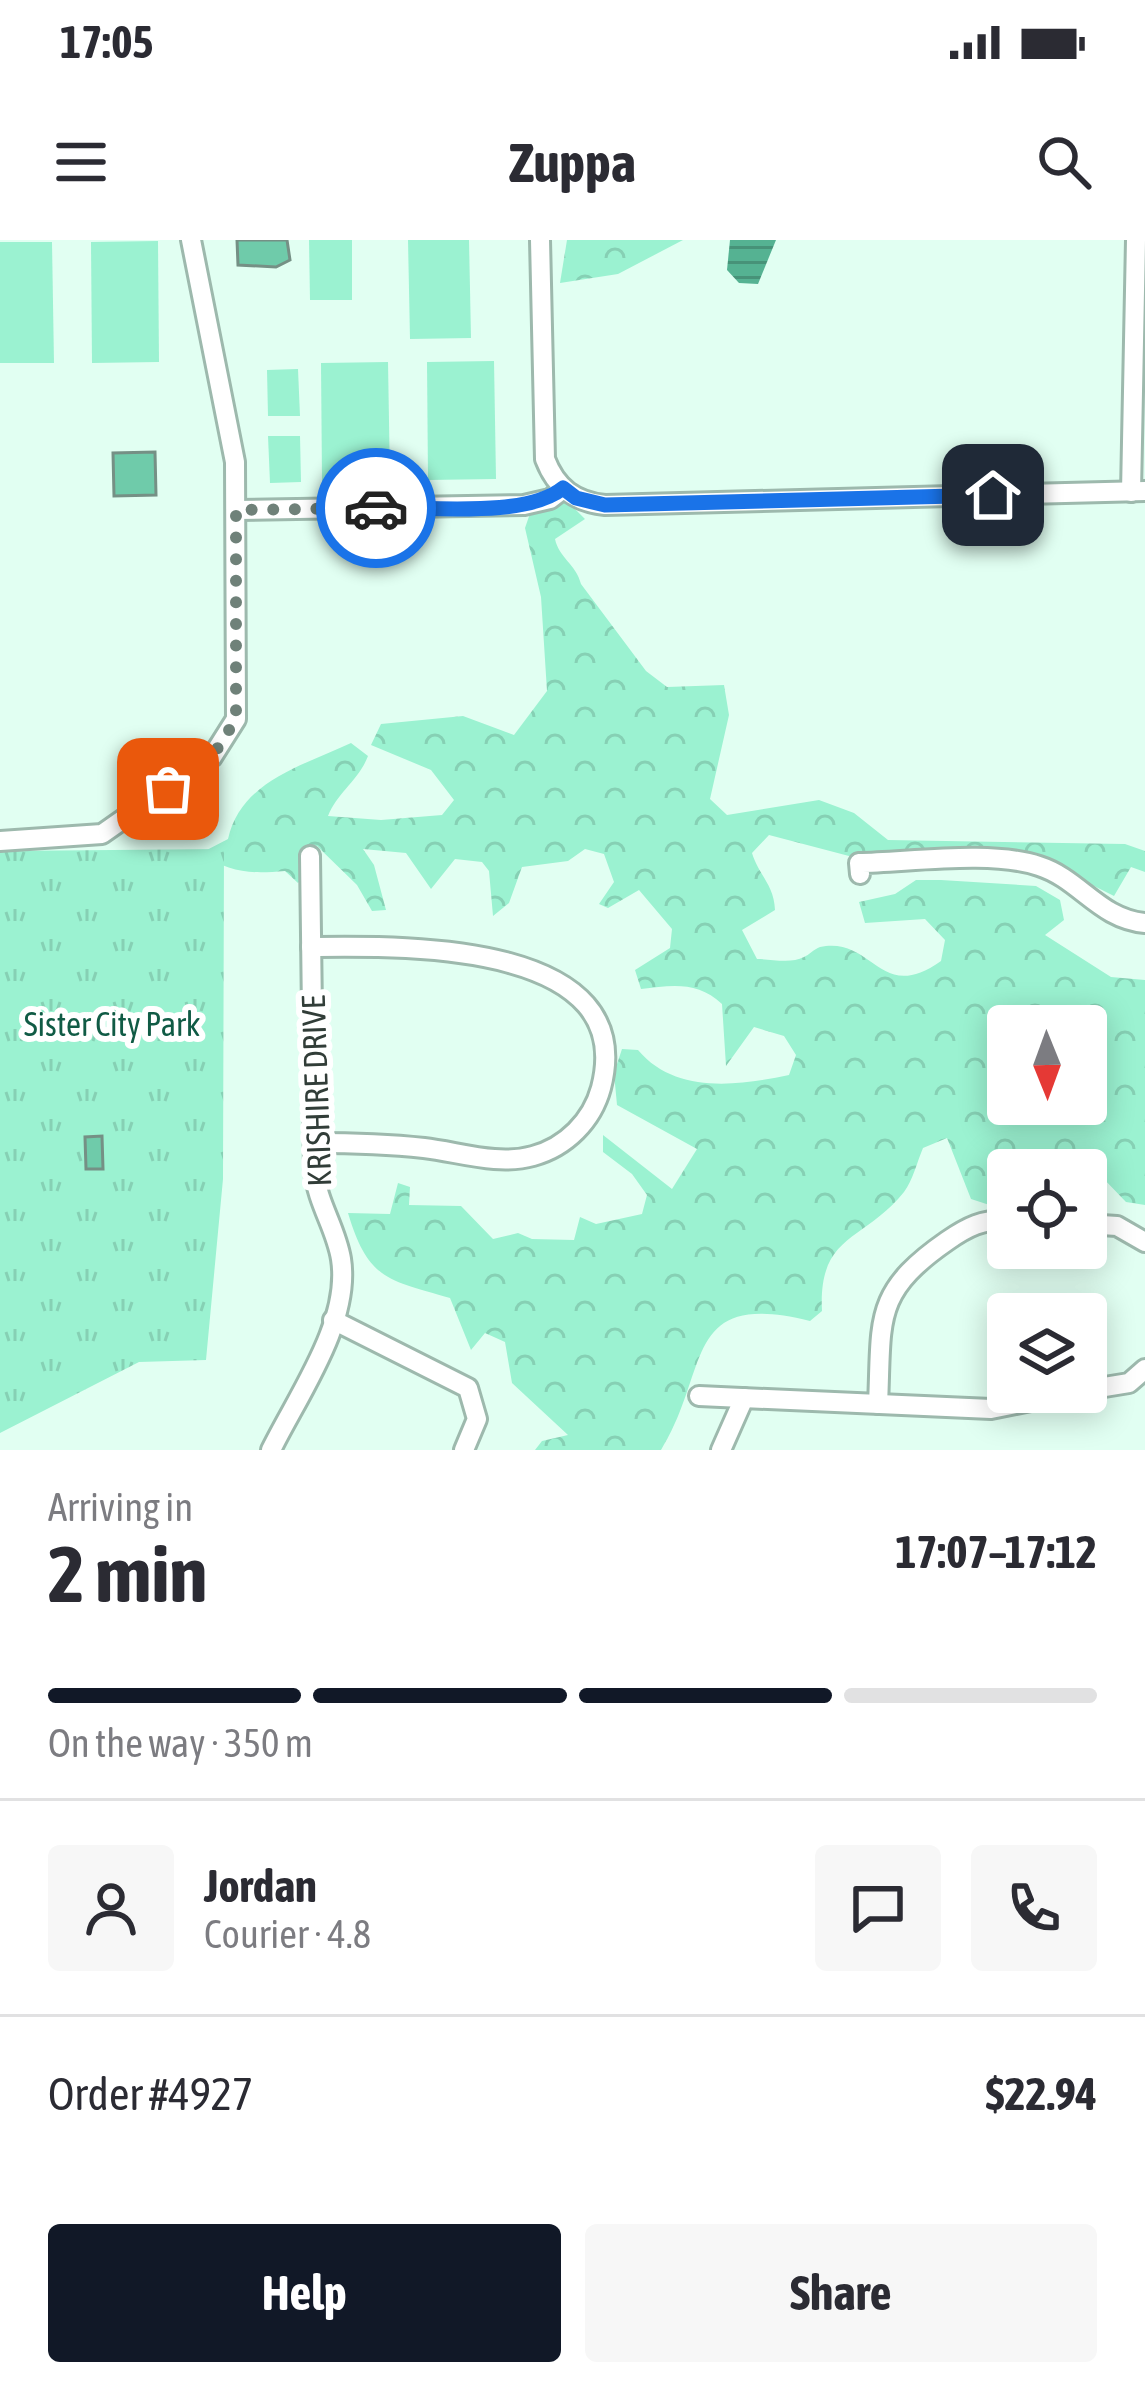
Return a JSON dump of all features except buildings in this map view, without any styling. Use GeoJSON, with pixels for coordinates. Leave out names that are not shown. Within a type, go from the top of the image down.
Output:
{"type":"FeatureCollection","features":[{"type":"Feature","properties":{"kind":"street"},"geometry":{"type":"LineString","coordinates":[[0,842],[102,834],[222,746],[239,704],[233,444],[191,240]]}},
{"type":"Feature","properties":{"kind":"street"},"geometry":{"type":"LineString","coordinates":[[540,240],[544,446],[550,471],[576,498],[605,505],[1138,491],[1136,240]]}},
{"type":"Feature","properties":{"kind":"street"},"geometry":{"type":"LineString","coordinates":[[236,510],[524,505],[550,499],[563,488]]}},
{"type":"Feature","properties":{"kind":"street","name":"KRISHIRE DRIVE"},"geometry":{"type":"LineString","coordinates":[[272,1450],[333,1320],[343,1271],[316,1188],[310,856]]}},
{"type":"Feature","properties":{"kind":"street"},"geometry":{"type":"LineString","coordinates":[[860,874],[859,863],[1022,862],[1058,874],[1112,916],[1145,923]]}},
{"type":"Feature","properties":{"kind":"street"},"geometry":{"type":"LineString","coordinates":[[311,947],[428,951],[542,971],[583,1000],[599,1030],[605,1064],[598,1097],[580,1128],[536,1156],[503,1160],[404,1146],[314,1143]]}},
{"type":"Feature","properties":{"kind":"street"},"geometry":{"type":"LineString","coordinates":[[878,1404],[882,1312],[906,1270],[971,1225],[987,1223]]}},
{"type":"Feature","properties":{"kind":"street"},"geometry":{"type":"LineString","coordinates":[[1107,1225],[1145,1242]]}},
{"type":"Feature","properties":{"kind":"street"},"geometry":{"type":"LineString","coordinates":[[333,1320],[468,1388],[477,1420],[464,1450]]}},
{"type":"Feature","properties":{"kind":"street"},"geometry":{"type":"LineString","coordinates":[[1107,1387],[1129,1383],[1145,1369]]}},
{"type":"Feature","properties":{"kind":"street"},"geometry":{"type":"LineString","coordinates":[[699,1396],[987,1409]]}},
{"type":"Feature","properties":{"kind":"street"},"geometry":{"type":"LineString","coordinates":[[721,1450],[744,1398]]}},
{"type":"Feature","properties":{"kind":"green space"},"geometry":{"type":"Polygon","coordinates":[[[309,240],[352,240],[352,300],[310,300],[309,240]]]}},
{"type":"Feature","properties":{"kind":"green space"},"geometry":{"type":"Polygon","coordinates":[[[408,240],[469,240],[471,338],[410,339],[408,240]]]}},
{"type":"Feature","properties":{"kind":"green space"},"geometry":{"type":"Polygon","coordinates":[[[567,240],[683,240],[618,274],[560,283],[567,240]]]}},
{"type":"Feature","properties":{"kind":"green space"},"geometry":{"type":"Polygon","coordinates":[[[158,241],[159,362],[92,363],[91,242],[158,241]]]}},
{"type":"Feature","properties":{"kind":"green space"},"geometry":{"type":"Polygon","coordinates":[[[0,242],[52,242],[54,363],[0,363],[0,242]]]}},
{"type":"Feature","properties":{"kind":"green space"},"geometry":{"type":"Polygon","coordinates":[[[494,361],[496,479],[428,480],[427,362],[494,361]]]}},
{"type":"Feature","properties":{"kind":"green space"},"geometry":{"type":"Polygon","coordinates":[[[388,362],[390,480],[322,481],[321,363],[388,362]]]}},
{"type":"Feature","properties":{"kind":"green space"},"geometry":{"type":"Polygon","coordinates":[[[298,369],[300,416],[268,416],[267,370],[298,369]]]}},
{"type":"Feature","properties":{"kind":"green space"},"geometry":{"type":"Polygon","coordinates":[[[268,436],[300,436],[301,482],[270,483],[268,436]]]}},
{"type":"Feature","properties":{"kind":"green space"},"geometry":{"type":"Polygon","coordinates":[[[556,490],[585,519],[555,539],[557,546],[646,671],[667,687],[724,685],[729,715],[710,799],[727,815],[819,800],[854,813],[888,840],[1125,844],[1145,851],[1145,872],[1131,867],[1114,896],[1048,863],[849,856],[769,835],[752,853],[775,910],[742,930],[757,959],[793,960],[820,947],[838,946],[890,973],[920,973],[941,961],[945,940],[925,919],[865,923],[859,902],[895,894],[916,880],[1036,886],[1060,900],[1064,920],[1045,935],[1111,977],[1145,980],[1145,1205],[1126,1202],[1107,1182],[1107,1149],[987,1149],[987,1204],[971,1199],[947,1138],[923,1148],[904,1192],[836,1252],[823,1286],[822,1311],[810,1321],[769,1314],[739,1316],[719,1327],[706,1344],[661,1450],[535,1450],[542,1441],[568,1435],[512,1383],[505,1342],[485,1333],[471,1350],[450,1298],[383,1274],[364,1252],[348,1213],[390,1214],[398,1183],[410,1187],[409,1205],[461,1206],[493,1239],[518,1233],[532,1239],[574,1240],[580,1217],[596,1224],[642,1214],[647,1195],[632,1174],[603,1152],[603,1135],[672,1189],[697,1149],[617,1105],[614,1073],[622,1049],[638,1050],[653,1064],[688,1080],[728,1084],[789,1075],[796,1055],[784,1036],[754,1027],[726,1066],[722,1004],[694,988],[641,989],[635,970],[670,948],[672,929],[639,890],[608,908],[599,904],[614,882],[604,854],[585,849],[568,861],[522,867],[509,903],[493,916],[489,871],[482,862],[455,859],[431,889],[406,853],[363,849],[374,865],[386,910],[372,911],[357,885],[317,846],[304,846],[309,870],[298,883],[285,871],[241,871],[201,853],[228,839],[235,819],[260,789],[351,743],[368,756],[328,816],[381,820],[442,815],[454,800],[431,770],[371,745],[381,724],[463,716],[514,735],[547,691],[541,597],[525,528],[536,496],[556,490]]]}},
{"type":"Feature","properties":{"kind":"green space","name":"Sister City Park"},"geometry":{"type":"Polygon","coordinates":[[[224,849],[223,1179],[206,1360],[139,1362],[0,1433],[0,851],[224,849]]]}},
{"type":"Feature","properties":{"kind":"shaded area"},"geometry":{"type":"Polygon","coordinates":[[[730,240],[776,240],[758,284],[739,283],[727,270],[730,240]]]}},
{"type":"Feature","properties":{"kind":"way so far"},"geometry":{"type":"LineString","coordinates":[[168,789],[212,757],[236,719],[236,510],[376,508]]}},
{"type":"Feature","properties":{"kind":"route"},"geometry":{"type":"LineString","coordinates":[[376,508],[535,504],[563,488],[576,498],[605,505],[993,495]]}}]}
